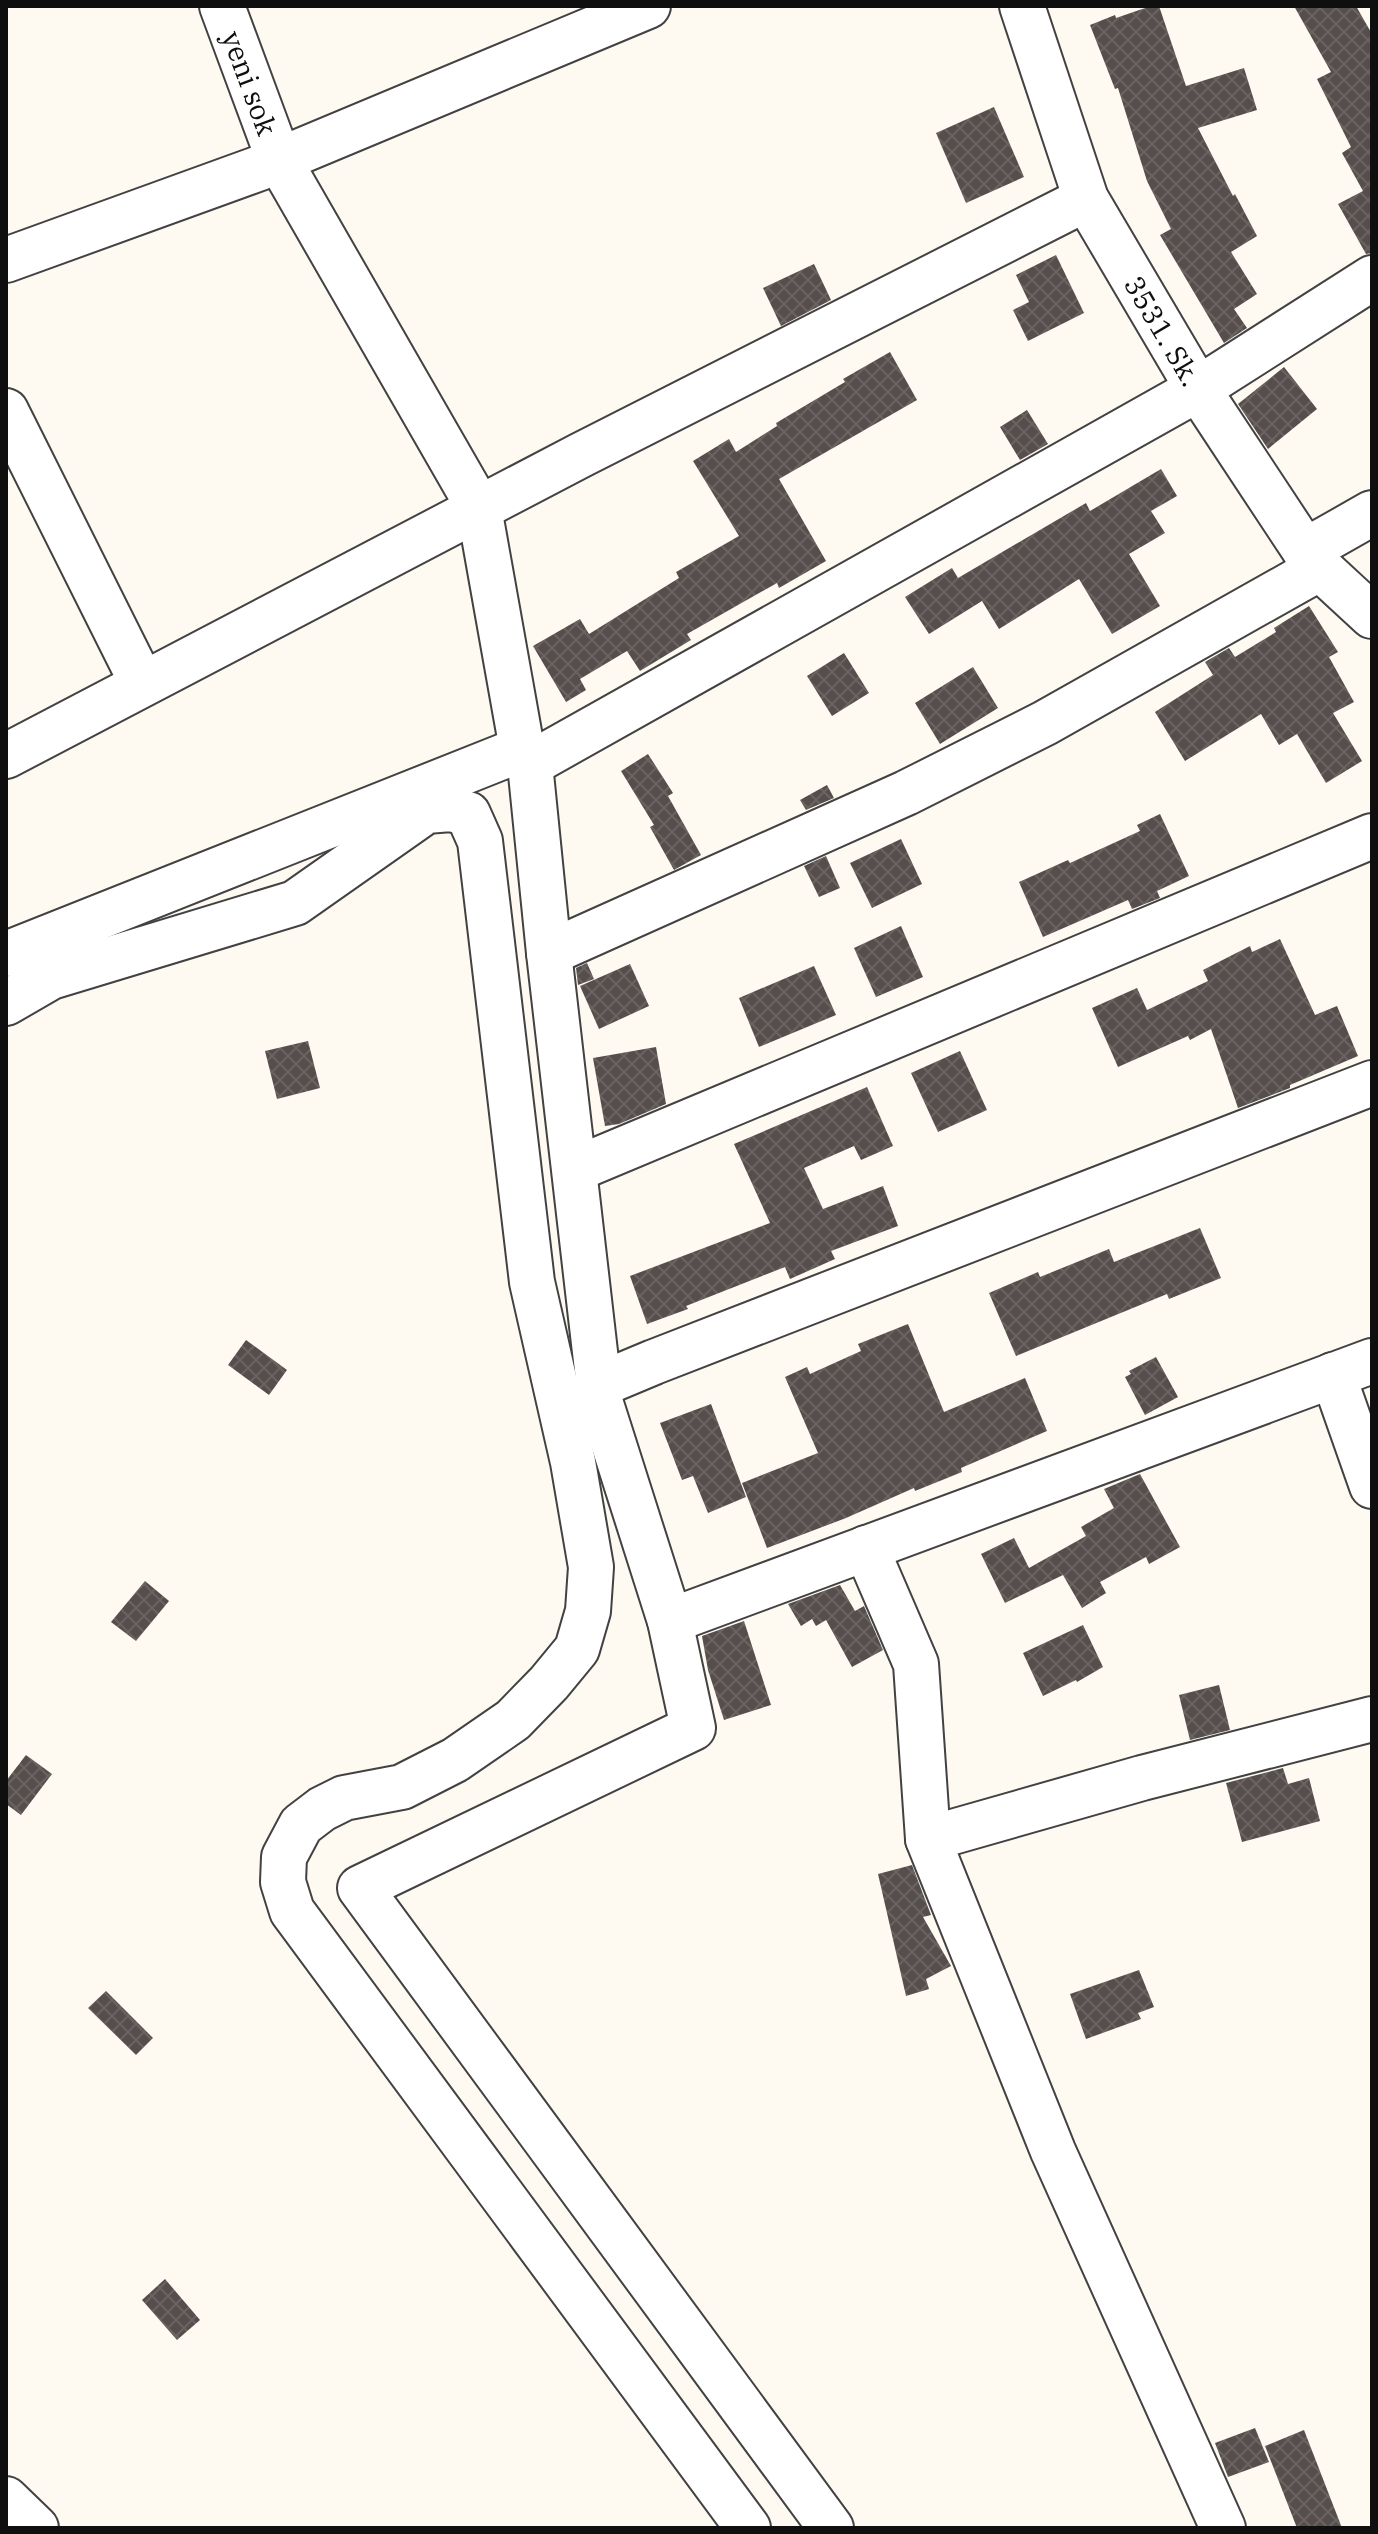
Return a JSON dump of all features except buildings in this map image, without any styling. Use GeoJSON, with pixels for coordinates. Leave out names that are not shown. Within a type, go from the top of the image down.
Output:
{"type":"FeatureCollection","features":[{"type":"Feature","properties":{"kind":"street","name":"yeni sok"},"geometry":{"type":"LineString","coordinates":[[222,6],[279,160],[479,508],[526,756],[601,1404],[670,1621],[693,1728],[360,1888],[831,2528]]}},
{"type":"Feature","properties":{"kind":"street"},"geometry":{"type":"LineString","coordinates":[[6,260],[279,160],[648,6]]}},
{"type":"Feature","properties":{"kind":"street","name":"3531. Sk."},"geometry":{"type":"LineString","coordinates":[[1022,6],[1086,199],[1198,389],[1312,560],[1372,616]]}},
{"type":"Feature","properties":{"kind":"street"},"geometry":{"type":"LineString","coordinates":[[6,756],[479,508],[1086,199]]}},
{"type":"Feature","properties":{"kind":"street"},"geometry":{"type":"LineString","coordinates":[[6,954],[526,756],[1198,389],[1372,278]]}},
{"type":"Feature","properties":{"kind":"street"},"geometry":{"type":"LineString","coordinates":[[6,411],[142,683]]}},
{"type":"Feature","properties":{"kind":"street"},"geometry":{"type":"LineString","coordinates":[[549,953],[906,793],[1045,723],[1312,560],[1372,513]]}},
{"type":"Feature","properties":{"kind":"street"},"geometry":{"type":"LineString","coordinates":[[6,1003],[51,977],[295,903],[426,811],[451,809],[468,814],[480,841],[532,1282],[573,1462],[591,1567],[588,1611],[577,1649],[513,1720],[455,1760],[402,1787],[344,1798],[322,1809],[301,1825],[284,1857],[283,1882],[292,1911],[748,2528]]}},
{"type":"Feature","properties":{"kind":"street"},"geometry":{"type":"LineString","coordinates":[[576,1169],[1372,836]]}},
{"type":"Feature","properties":{"kind":"street"},"geometry":{"type":"LineString","coordinates":[[599,1385],[1372,1083]]}},
{"type":"Feature","properties":{"kind":"street"},"geometry":{"type":"LineString","coordinates":[[670,1621],[1352,1368],[1372,1486]]}},
{"type":"Feature","properties":{"kind":"street"},"geometry":{"type":"LineString","coordinates":[[866,1548],[916,1664],[928,1839],[1053,2151],[1223,2528]]}},
{"type":"Feature","properties":{"kind":"street"},"geometry":{"type":"LineString","coordinates":[[928,1839],[1142,1778],[1372,1719]]}},
{"type":"Feature","properties":{"kind":"street"},"geometry":{"type":"LineString","coordinates":[[6,2499],[36,2528]]}}]}
